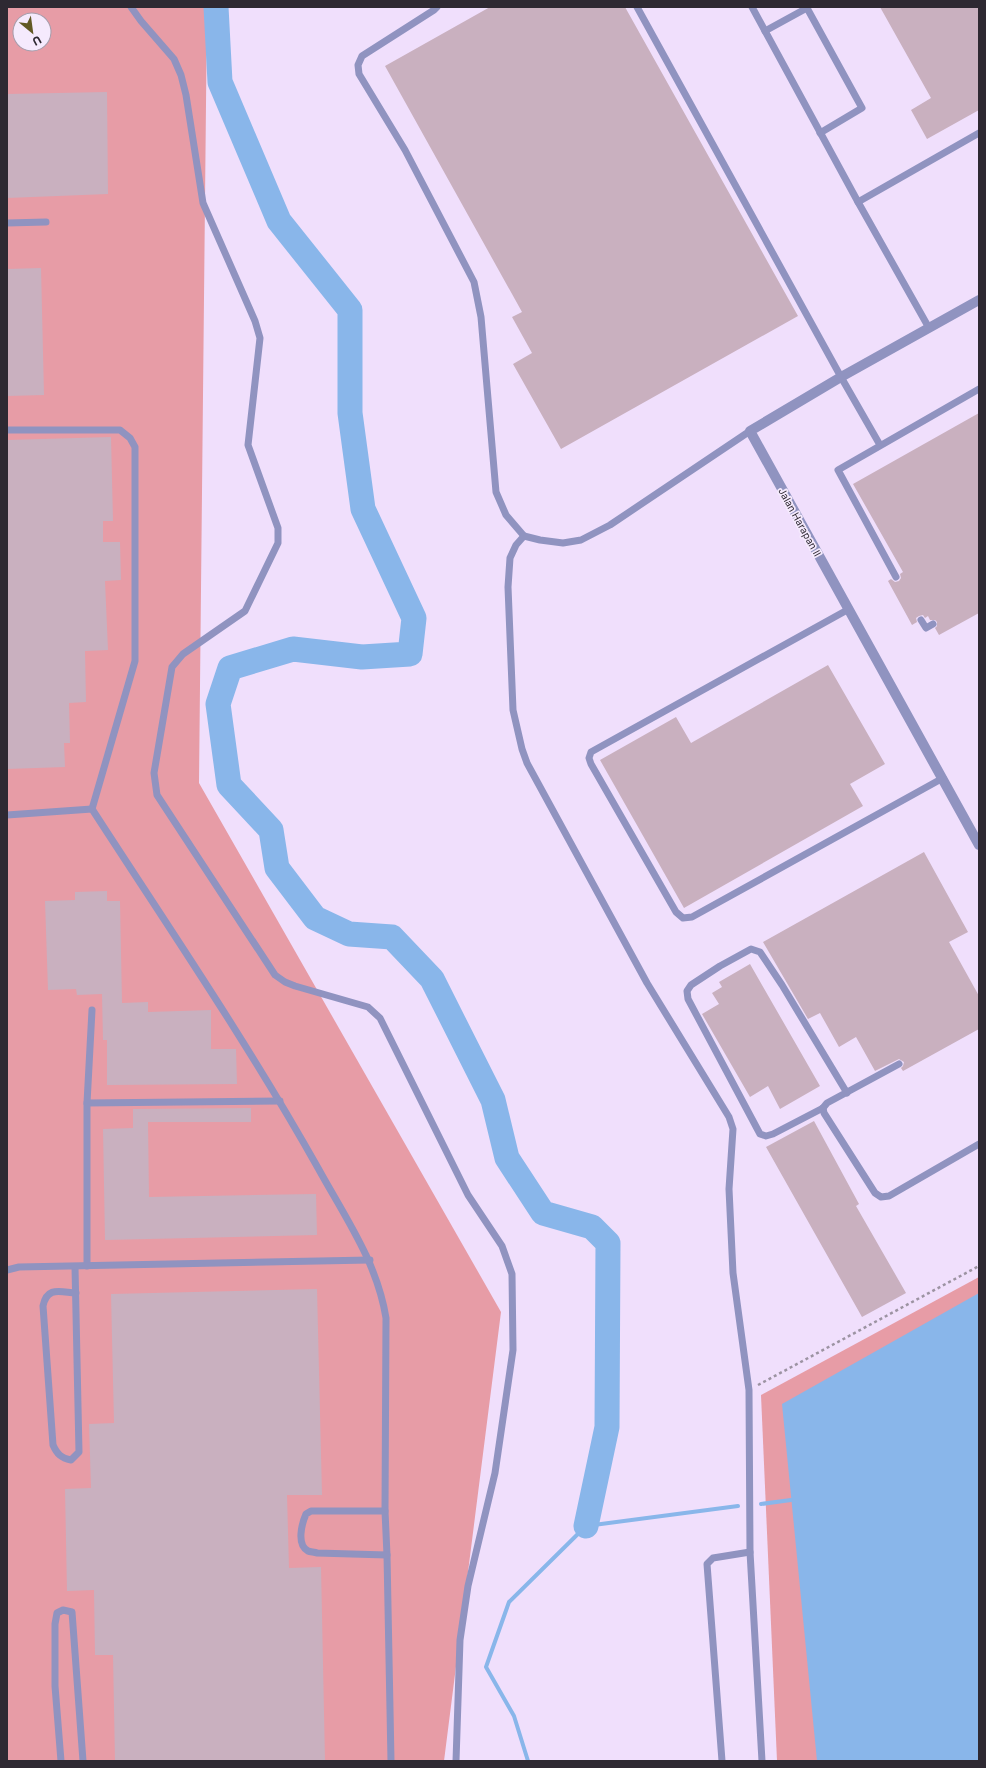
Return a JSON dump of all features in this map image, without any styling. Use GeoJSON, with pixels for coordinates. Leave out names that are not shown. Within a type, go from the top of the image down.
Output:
{"type":"FeatureCollection","features":[{"type":"Feature","properties":{"kind":"street"},"geometry":{"type":"LineString","coordinates":[[750,431],[841,377],[979,300]]}},
{"type":"Feature","properties":{"kind":"street","name":"Jalan Harapan II"},"geometry":{"type":"LineString","coordinates":[[750,431],[979,845]]}},
{"type":"Feature","properties":{"kind":"lane"},"geometry":{"type":"LineString","coordinates":[[131,7],[174,60],[181,75],[186,95],[203,203],[256,321],[260,338],[248,445],[278,528],[279,536],[278,543],[245,611],[183,654],[172,667],[154,773],[157,796],[275,975],[285,982],[295,986],[368,1007],[380,1018],[468,1194],[502,1246],[512,1274],[513,1350],[494,1473],[468,1586],[460,1640],[456,1761]]}},
{"type":"Feature","properties":{"kind":"lane"},"geometry":{"type":"LineString","coordinates":[[437,7],[362,56],[358,65],[359,74],[405,150],[474,282],[481,317],[496,492],[506,515],[524,536],[540,540],[563,542],[581,540],[610,525],[750,431]]}},
{"type":"Feature","properties":{"kind":"lane"},"geometry":{"type":"LineString","coordinates":[[637,7],[880,445]]}},
{"type":"Feature","properties":{"kind":"lane"},"geometry":{"type":"LineString","coordinates":[[752,7],[858,202],[929,328]]}},
{"type":"Feature","properties":{"kind":"lane"},"geometry":{"type":"LineString","coordinates":[[765,31],[807,8],[862,108],[820,133]]}},
{"type":"Feature","properties":{"kind":"lane"},"geometry":{"type":"LineString","coordinates":[[858,202],[979,132]]}},
{"type":"Feature","properties":{"kind":"lane"},"geometry":{"type":"LineString","coordinates":[[7,223],[46,222]]}},
{"type":"Feature","properties":{"kind":"lane"},"geometry":{"type":"LineString","coordinates":[[896,577],[838,470],[979,390]]}},
{"type":"Feature","properties":{"kind":"lane"},"geometry":{"type":"LineString","coordinates":[[7,430],[120,430],[130,438],[135,447],[135,661],[92,809],[280,1101],[370,1260],[383,1300],[386,1318],[385,1511],[391,1761]]}},
{"type":"Feature","properties":{"kind":"lane"},"geometry":{"type":"LineString","coordinates":[[524,536],[516,545],[510,558],[508,587],[513,710],[522,749],[531,770],[648,983],[729,1116],[733,1128],[729,1189],[733,1273],[749,1390],[750,1552],[762,1761]]}},
{"type":"Feature","properties":{"kind":"lane"},"geometry":{"type":"LineString","coordinates":[[849,609],[591,752],[589,758],[591,764],[676,912],[683,918],[692,917],[943,778]]}},
{"type":"Feature","properties":{"kind":"lane"},"geometry":{"type":"LineString","coordinates":[[921,620],[926,628],[933,624]]}},
{"type":"Feature","properties":{"kind":"lane"},"geometry":{"type":"LineString","coordinates":[[7,815],[92,809]]}},
{"type":"Feature","properties":{"kind":"lane"},"geometry":{"type":"LineString","coordinates":[[847,1092],[782,985],[760,952],[751,949],[720,966],[691,985],[687,991],[688,999],[760,1134],[766,1136],[773,1134],[824,1108],[828,1103],[899,1064]]}},
{"type":"Feature","properties":{"kind":"lane"},"geometry":{"type":"LineString","coordinates":[[87,1266],[87,1103],[92,1010]]}},
{"type":"Feature","properties":{"kind":"lane"},"geometry":{"type":"LineString","coordinates":[[87,1103],[280,1101]]}},
{"type":"Feature","properties":{"kind":"lane"},"geometry":{"type":"LineString","coordinates":[[824,1108],[824,1113],[875,1193],[881,1196],[888,1196],[979,1144]]}},
{"type":"Feature","properties":{"kind":"lane"},"geometry":{"type":"LineString","coordinates":[[7,1270],[19,1267],[370,1260]]}},
{"type":"Feature","properties":{"kind":"lane"},"geometry":{"type":"LineString","coordinates":[[75,1267],[76,1294],[80,1452],[71,1460],[66,1459],[57,1453],[53,1445],[43,1306],[45,1297],[48,1293],[57,1291],[76,1294]]}},
{"type":"Feature","properties":{"kind":"lane"},"geometry":{"type":"LineString","coordinates":[[385,1511],[311,1511],[306,1514],[302,1523],[302,1539],[307,1550],[317,1553],[387,1555]]}},
{"type":"Feature","properties":{"kind":"lane"},"geometry":{"type":"LineString","coordinates":[[722,1761],[707,1564],[713,1558],[750,1552]]}},
{"type":"Feature","properties":{"kind":"lane"},"geometry":{"type":"LineString","coordinates":[[61,1761],[55,1686],[55,1624],[57,1613],[63,1610],[72,1612],[83,1761]]}},
{"type":"Feature","properties":{"kind":"path"},"geometry":{"type":"LineString","coordinates":[[749,1390],[979,1266]]}},
{"type":"Feature","properties":{"kind":"shaded area"},"geometry":{"type":"Polygon","coordinates":[[[7,7],[979,7],[979,1761],[7,1761],[7,7]]]}},
{"type":"Feature","properties":{"kind":"shaded area"},"geometry":{"type":"Polygon","coordinates":[[[7,7],[207,7],[199,783],[501,1312],[444,1761],[7,1761],[7,7]]]}},
{"type":"Feature","properties":{"kind":"shaded area"},"geometry":{"type":"Polygon","coordinates":[[[979,1277],[979,1761],[777,1761],[761,1395],[979,1277]]]}},
{"type":"Feature","properties":{"kind":"water"},"geometry":{"type":"Polygon","coordinates":[[[979,1293],[979,1761],[817,1761],[782,1404],[979,1293]]]}},
{"type":"Feature","properties":{"kind":"building"},"geometry":{"type":"Polygon","coordinates":[[[490,7],[625,7],[798,316],[561,449],[513,364],[532,353],[512,317],[522,312],[385,66],[490,7]]]}},
{"type":"Feature","properties":{"kind":"building"},"geometry":{"type":"Polygon","coordinates":[[[880,7],[979,7],[979,110],[927,139],[911,110],[931,98],[880,7]]]}},
{"type":"Feature","properties":{"kind":"building"},"geometry":{"type":"Polygon","coordinates":[[[107,92],[108,194],[7,198],[7,94],[107,92]]]}},
{"type":"Feature","properties":{"kind":"building"},"geometry":{"type":"Polygon","coordinates":[[[41,268],[44,395],[7,396],[7,269],[41,268]]]}},
{"type":"Feature","properties":{"kind":"building"},"geometry":{"type":"Polygon","coordinates":[[[979,413],[979,613],[939,635],[935,628],[937,626],[937,622],[935,620],[930,620],[928,616],[925,618],[923,615],[919,616],[916,618],[917,622],[912,625],[888,581],[891,579],[895,582],[899,581],[901,578],[900,574],[903,572],[853,484],[979,413]]]}},
{"type":"Feature","properties":{"kind":"building"},"geometry":{"type":"Polygon","coordinates":[[[111,437],[113,521],[103,521],[103,542],[120,542],[121,580],[105,581],[108,650],[85,651],[86,702],[69,703],[70,743],[64,743],[65,767],[7,769],[7,440],[111,437]]]}},
{"type":"Feature","properties":{"kind":"building"},"geometry":{"type":"Polygon","coordinates":[[[828,665],[885,764],[850,784],[863,806],[684,908],[600,760],[676,717],[691,743],[828,665]]]}},
{"type":"Feature","properties":{"kind":"building"},"geometry":{"type":"Polygon","coordinates":[[[924,852],[968,932],[949,942],[979,996],[979,1029],[903,1071],[901,1068],[904,1062],[899,1059],[875,1071],[856,1037],[839,1047],[820,1013],[808,1019],[763,942],[924,852]]]}},
{"type":"Feature","properties":{"kind":"building"},"geometry":{"type":"Polygon","coordinates":[[[107,891],[107,901],[120,901],[122,1003],[148,1002],[148,1012],[211,1010],[211,1049],[236,1049],[237,1084],[107,1085],[107,1040],[103,1040],[102,994],[77,995],[76,989],[48,990],[45,901],[75,900],[75,892],[107,891]]]}},
{"type":"Feature","properties":{"kind":"building"},"geometry":{"type":"Polygon","coordinates":[[[750,964],[820,1086],[780,1109],[768,1086],[750,1097],[702,1014],[719,1004],[712,993],[722,987],[719,982],[750,964]]]}},
{"type":"Feature","properties":{"kind":"building"},"geometry":{"type":"Polygon","coordinates":[[[251,1108],[251,1122],[148,1122],[149,1197],[316,1194],[317,1235],[105,1240],[103,1129],[133,1128],[133,1109],[251,1108]]]}},
{"type":"Feature","properties":{"kind":"building"},"geometry":{"type":"Polygon","coordinates":[[[814,1121],[859,1204],[856,1206],[906,1293],[862,1317],[766,1147],[814,1121]]]}},
{"type":"Feature","properties":{"kind":"building"},"geometry":{"type":"Polygon","coordinates":[[[317,1289],[322,1495],[287,1495],[289,1568],[321,1567],[325,1761],[115,1761],[113,1655],[95,1655],[94,1590],[67,1591],[65,1489],[91,1488],[89,1424],[114,1423],[111,1294],[317,1289]]]}},
{"type":"Feature","properties":{"kind":"waterway"},"geometry":{"type":"LineString","coordinates":[[216,7],[220,82],[279,221],[350,310],[350,413],[363,509],[414,618],[410,654],[362,657],[293,649],[230,668],[218,704],[229,785],[271,830],[277,868],[315,918],[349,934],[392,937],[432,979],[493,1100],[507,1158],[543,1213],[592,1227],[608,1243],[607,1427],[586,1526]]}},
{"type":"Feature","properties":{"kind":"waterway"},"geometry":{"type":"LineString","coordinates":[[761,1504],[791,1500]]}},
{"type":"Feature","properties":{"kind":"waterway"},"geometry":{"type":"LineString","coordinates":[[528,1761],[514,1716],[486,1667],[509,1602],[586,1526],[738,1506]]}}]}
